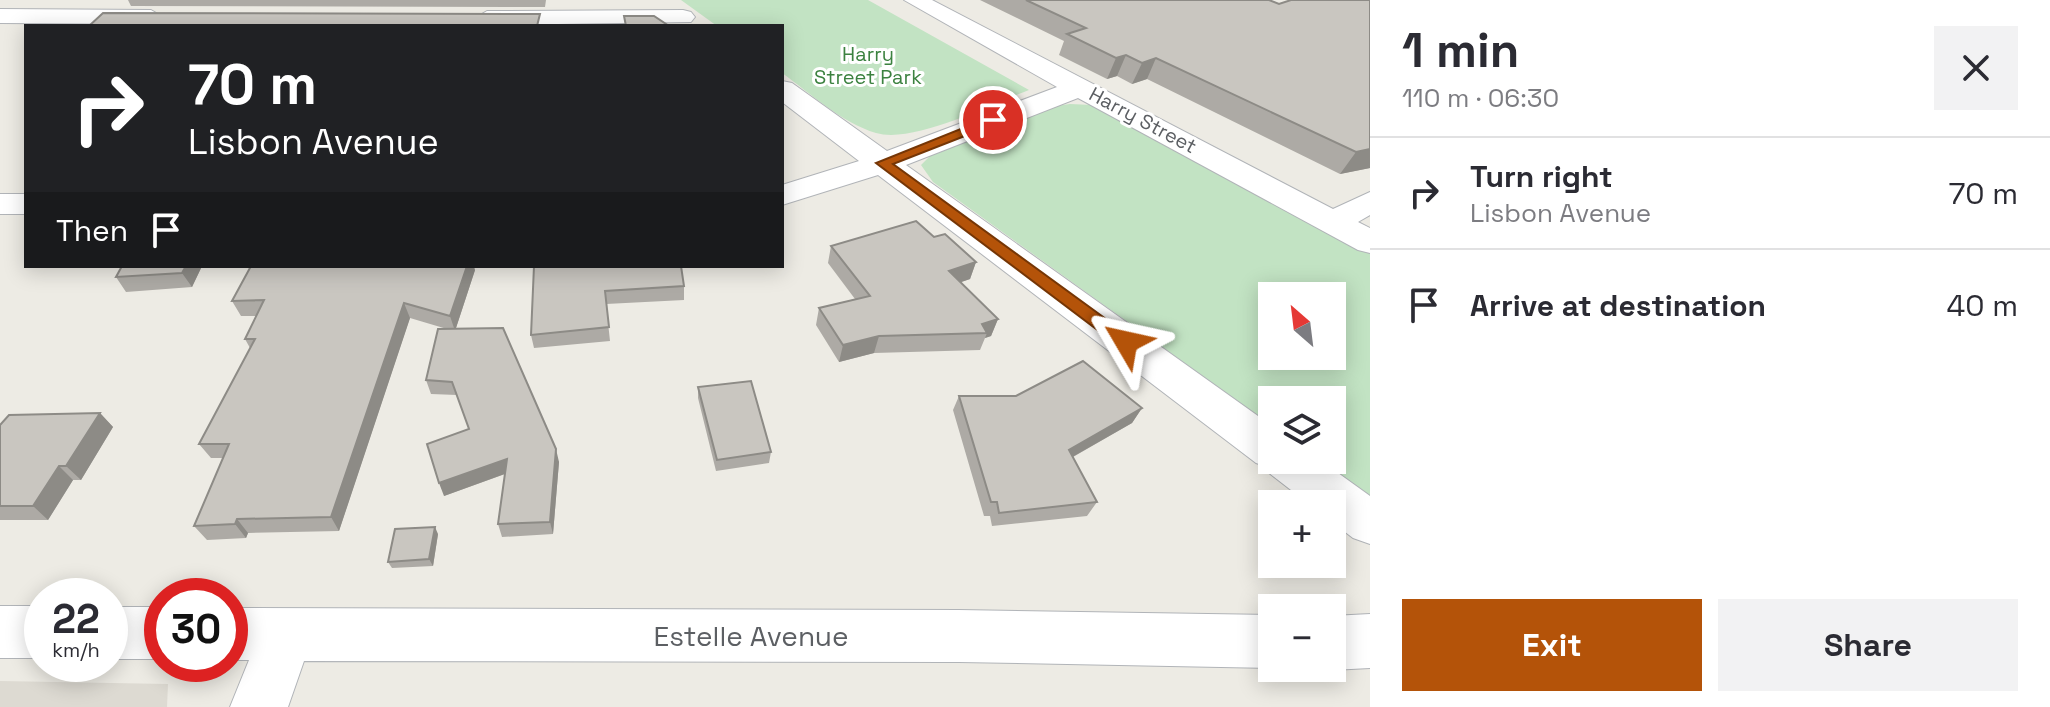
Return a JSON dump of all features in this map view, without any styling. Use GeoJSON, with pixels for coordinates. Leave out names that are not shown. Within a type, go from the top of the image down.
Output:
{"type":"FeatureCollection","features":[{"type":"Feature","properties":{"kind":"street"},"geometry":{"type":"LineString","coordinates":[[3,19],[34,0]]}},
{"type":"Feature","properties":{"kind":"street"},"geometry":{"type":"LineString","coordinates":[[659,0],[689,22]]}},
{"type":"Feature","properties":{"kind":"street","name":"Harry Street"},"geometry":{"type":"LineString","coordinates":[[915,0],[1370,242]]}},
{"type":"Feature","properties":{"kind":"street"},"geometry":{"type":"LineString","coordinates":[[3,19],[182,17]]}},
{"type":"Feature","properties":{"kind":"street"},"geometry":{"type":"LineString","coordinates":[[458,18],[689,22]]}},
{"type":"Feature","properties":{"kind":"street"},"geometry":{"type":"LineString","coordinates":[[784,194],[883,163],[1081,87]]}},
{"type":"Feature","properties":{"kind":"street"},"geometry":{"type":"LineString","coordinates":[[784,90],[1258,440]]}},
{"type":"Feature","properties":{"kind":"street"},"geometry":{"type":"LineString","coordinates":[[1333,222],[1370,202]]}},
{"type":"Feature","properties":{"kind":"street"},"geometry":{"type":"LineString","coordinates":[[0,204],[24,204]]}},
{"type":"Feature","properties":{"kind":"street"},"geometry":{"type":"LineString","coordinates":[[1304,474],[1370,523]]}},
{"type":"Feature","properties":{"kind":"street"},"geometry":{"type":"LineString","coordinates":[[0,632],[24,632]]}},
{"type":"Feature","properties":{"kind":"street","name":"Estelle Avenue"},"geometry":{"type":"LineString","coordinates":[[248,634],[959,636],[1258,642]]}},
{"type":"Feature","properties":{"kind":"street"},"geometry":{"type":"LineString","coordinates":[[259,707],[286,635]]}},
{"type":"Feature","properties":{"kind":"street"},"geometry":{"type":"LineString","coordinates":[[1346,642],[1370,641]]}},
{"type":"Feature","properties":{"kind":"shaded area"},"geometry":{"type":"Polygon","coordinates":[[[0,681],[168,684],[167,707],[0,707],[0,681]]]}},
{"type":"Feature","properties":{"kind":"green space","name":"Harry Street Park"},"geometry":{"type":"Polygon","coordinates":[[[681,0],[868,0],[1029,90],[931,128],[892,135],[876,133],[839,115],[784,74],[784,24],[714,24],[681,0]]]}},
{"type":"Feature","properties":{"kind":"green space"},"geometry":{"type":"Polygon","coordinates":[[[1092,105],[1370,251],[1370,496],[1339,474],[1346,474],[1346,386],[1258,386],[1258,416],[933,182],[921,165],[932,154],[1056,106],[1092,105]]]}},
{"type":"Feature","properties":{"kind":"building"},"geometry":{"type":"Polygon","coordinates":[[[1026,0],[1269,0],[1279,4],[1291,0],[1370,0],[1370,149],[1356,152],[1156,58],[1142,63],[1126,55],[1116,58],[1067,34],[1086,28],[1026,0]]]}},
{"type":"Feature","properties":{"kind":"building"},"geometry":{"type":"Polygon","coordinates":[[[103,13],[540,14],[538,24],[91,24],[103,13]]]}},
{"type":"Feature","properties":{"kind":"building"},"geometry":{"type":"Polygon","coordinates":[[[624,16],[654,16],[666,24],[626,24],[624,16]]]}},
{"type":"Feature","properties":{"kind":"building"},"geometry":{"type":"Polygon","coordinates":[[[916,221],[934,237],[945,234],[976,262],[949,271],[998,319],[982,324],[987,333],[879,336],[843,345],[819,308],[870,296],[831,246],[916,221]]]}},
{"type":"Feature","properties":{"kind":"building"},"geometry":{"type":"Polygon","coordinates":[[[121,268],[185,268],[182,273],[116,277],[121,268]]]}},
{"type":"Feature","properties":{"kind":"building"},"geometry":{"type":"Polygon","coordinates":[[[250,268],[466,268],[450,316],[404,303],[331,517],[237,519],[235,524],[194,526],[229,444],[199,444],[255,339],[245,339],[264,300],[232,301],[250,268]]]}},
{"type":"Feature","properties":{"kind":"building"},"geometry":{"type":"Polygon","coordinates":[[[534,268],[681,268],[684,286],[605,291],[609,327],[531,335],[534,268]]]}},
{"type":"Feature","properties":{"kind":"building"},"geometry":{"type":"Polygon","coordinates":[[[503,328],[556,449],[550,522],[498,524],[507,459],[439,483],[427,444],[469,429],[452,382],[426,380],[438,329],[503,328]]]}},
{"type":"Feature","properties":{"kind":"building"},"geometry":{"type":"Polygon","coordinates":[[[1083,361],[1142,408],[1069,450],[1097,502],[999,513],[997,502],[991,502],[959,396],[1016,396],[1083,361]]]}},
{"type":"Feature","properties":{"kind":"building"},"geometry":{"type":"Polygon","coordinates":[[[751,381],[771,452],[717,460],[698,387],[751,381]]]}},
{"type":"Feature","properties":{"kind":"building"},"geometry":{"type":"Polygon","coordinates":[[[100,413],[66,466],[59,466],[33,506],[0,506],[0,425],[9,415],[100,413]]]}},
{"type":"Feature","properties":{"kind":"building"},"geometry":{"type":"Polygon","coordinates":[[[435,527],[429,559],[388,562],[395,529],[435,527]]]}},
{"type":"Feature","properties":{"kind":"route"},"geometry":{"type":"LineString","coordinates":[[993,120],[883,163],[1126,342]]}}]}
